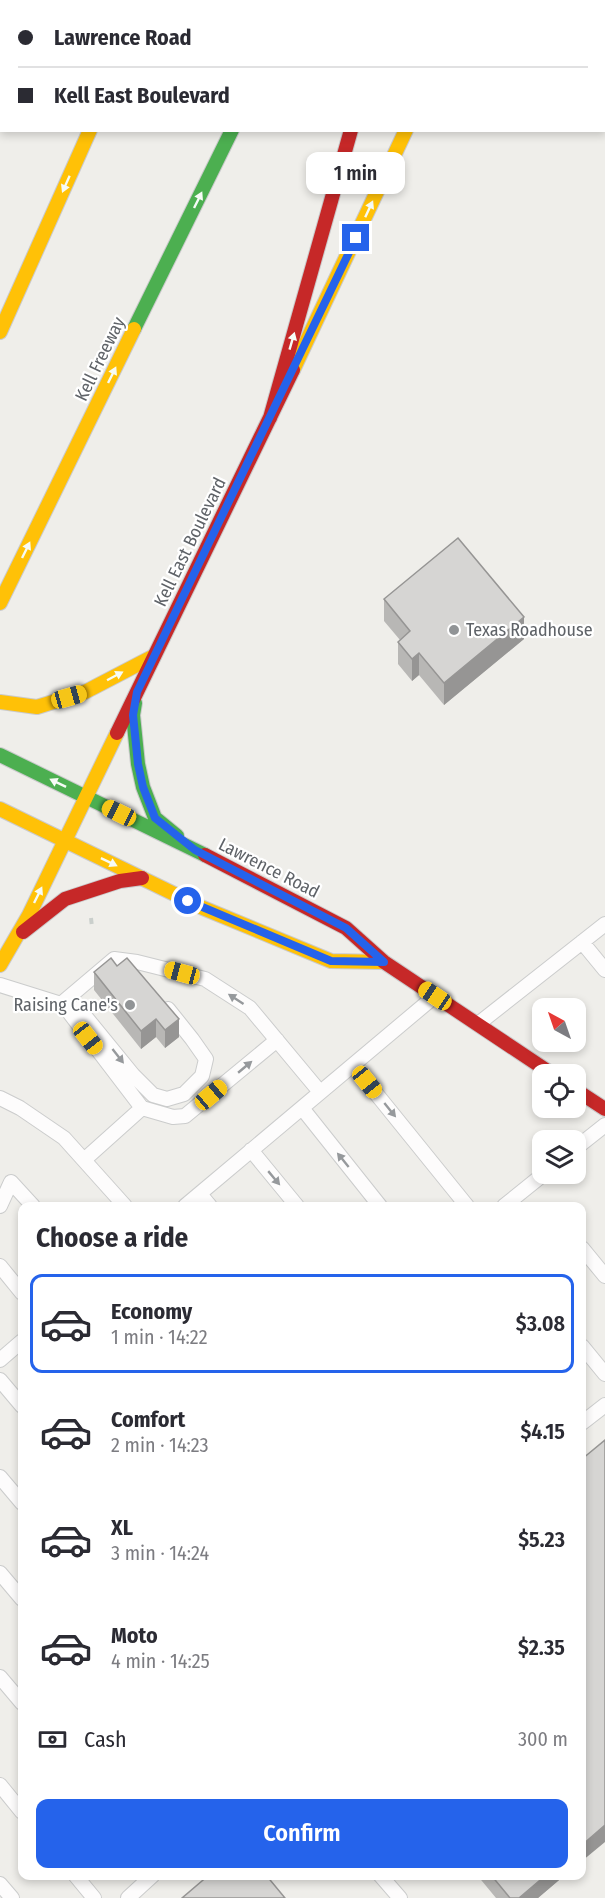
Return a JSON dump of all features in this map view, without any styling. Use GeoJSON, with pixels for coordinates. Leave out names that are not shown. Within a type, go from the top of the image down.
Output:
{"type":"FeatureCollection","features":[{"type":"Feature","properties":{"kind":"main road"},"geometry":{"type":"LineString","coordinates":[[0,332],[89,132]]}},
{"type":"Feature","properties":{"kind":"main road","name":"Kell Freeway"},"geometry":{"type":"LineString","coordinates":[[0,603],[231,132]]}},
{"type":"Feature","properties":{"kind":"main road"},"geometry":{"type":"LineString","coordinates":[[270,418],[350,132]]}},
{"type":"Feature","properties":{"kind":"main road","name":"Kell East Boulevard"},"geometry":{"type":"LineString","coordinates":[[0,965],[28,915],[137,692],[405,132]]}},
{"type":"Feature","properties":{"kind":"main road"},"geometry":{"type":"LineString","coordinates":[[0,702],[37,706],[85,692],[154,656]]}},
{"type":"Feature","properties":{"kind":"main road"},"geometry":{"type":"LineString","coordinates":[[137,692],[133,715],[143,787],[155,818],[195,850]]}},
{"type":"Feature","properties":{"kind":"main road","name":"Lawrence Road"},"geometry":{"type":"LineString","coordinates":[[0,755],[195,850],[346,928],[384,962],[537,1064]]}},
{"type":"Feature","properties":{"kind":"main road"},"geometry":{"type":"LineString","coordinates":[[0,809],[203,908],[331,961],[384,962]]}},
{"type":"Feature","properties":{"kind":"main road"},"geometry":{"type":"LineString","coordinates":[[15,939],[65,899],[120,881],[142,878]]}},
{"type":"Feature","properties":{"kind":"main road"},"geometry":{"type":"LineString","coordinates":[[586,1097],[605,1109]]}},
{"type":"Feature","properties":{"kind":"lane"},"geometry":{"type":"LineString","coordinates":[[478,1024],[605,924]]}},
{"type":"Feature","properties":{"kind":"lane"},"geometry":{"type":"LineString","coordinates":[[582,942],[605,970]]}},
{"type":"Feature","properties":{"kind":"lane"},"geometry":{"type":"LineString","coordinates":[[62,1004],[114,959],[137,962],[205,979],[250,1008],[320,1092]]}},
{"type":"Feature","properties":{"kind":"lane"},"geometry":{"type":"LineString","coordinates":[[126,961],[142,978]]}},
{"type":"Feature","properties":{"kind":"lane"},"geometry":{"type":"LineString","coordinates":[[0,985],[80,1010],[133,1076],[153,1095],[167,1100],[184,1094],[202,1076],[206,1059],[156,995]]}},
{"type":"Feature","properties":{"kind":"lane"},"geometry":{"type":"LineString","coordinates":[[190,1202],[435,996]]}},
{"type":"Feature","properties":{"kind":"lane"},"geometry":{"type":"LineString","coordinates":[[62,1004],[142,1108],[173,1117],[185,1116],[277,1040]]}},
{"type":"Feature","properties":{"kind":"lane"},"geometry":{"type":"LineString","coordinates":[[353,1065],[464,1202]]}},
{"type":"Feature","properties":{"kind":"lane"},"geometry":{"type":"LineString","coordinates":[[0,1098],[20,1108],[64,1138],[121,1202]]}},
{"type":"Feature","properties":{"kind":"lane"},"geometry":{"type":"LineString","coordinates":[[84,1160],[142,1108]]}},
{"type":"Feature","properties":{"kind":"lane"},"geometry":{"type":"LineString","coordinates":[[302,1108],[377,1202]]}},
{"type":"Feature","properties":{"kind":"lane"},"geometry":{"type":"LineString","coordinates":[[586,1140],[605,1125]]}},
{"type":"Feature","properties":{"kind":"lane"},"geometry":{"type":"LineString","coordinates":[[251,1150],[294,1202]]}},
{"type":"Feature","properties":{"kind":"lane"},"geometry":{"type":"LineString","coordinates":[[0,1206],[11,1182],[29,1202]]}},
{"type":"Feature","properties":{"kind":"lane"},"geometry":{"type":"LineString","coordinates":[[509,1202],[532,1183]]}},
{"type":"Feature","properties":{"kind":"lane"},"geometry":{"type":"LineString","coordinates":[[200,1194],[207,1202]]}},
{"type":"Feature","properties":{"kind":"lane"},"geometry":{"type":"LineString","coordinates":[[586,1253],[605,1276]]}},
{"type":"Feature","properties":{"kind":"lane"},"geometry":{"type":"LineString","coordinates":[[0,1266],[18,1288]]}},
{"type":"Feature","properties":{"kind":"lane"},"geometry":{"type":"LineString","coordinates":[[0,1360],[18,1344]]}},
{"type":"Feature","properties":{"kind":"lane"},"geometry":{"type":"LineString","coordinates":[[586,1351],[605,1374]]}},
{"type":"Feature","properties":{"kind":"lane"},"geometry":{"type":"LineString","coordinates":[[0,1380],[18,1401]]}},
{"type":"Feature","properties":{"kind":"lane"},"geometry":{"type":"LineString","coordinates":[[586,1420],[605,1405]]}},
{"type":"Feature","properties":{"kind":"lane"},"geometry":{"type":"LineString","coordinates":[[0,1476],[18,1498]]}},
{"type":"Feature","properties":{"kind":"lane"},"geometry":{"type":"LineString","coordinates":[[0,1573],[18,1594]]}},
{"type":"Feature","properties":{"kind":"lane"},"geometry":{"type":"LineString","coordinates":[[0,1677],[18,1698]]}},
{"type":"Feature","properties":{"kind":"lane"},"geometry":{"type":"LineString","coordinates":[[0,1785],[18,1807]]}},
{"type":"Feature","properties":{"kind":"lane"},"geometry":{"type":"LineString","coordinates":[[79,1880],[94,1898]]}},
{"type":"Feature","properties":{"kind":"lane"},"geometry":{"type":"LineString","coordinates":[[128,1898],[148,1880]]}},
{"type":"Feature","properties":{"kind":"lane"},"geometry":{"type":"LineString","coordinates":[[384,1880],[400,1898]]}},
{"type":"Feature","properties":{"kind":"lane"},"geometry":{"type":"LineString","coordinates":[[0,1884],[12,1898]]}},
{"type":"Feature","properties":{"kind":"building","name":"Texas Roadhouse"},"geometry":{"type":"Polygon","coordinates":[[[458,538],[524,617],[444,683],[419,653],[412,659],[398,642],[410,631],[384,599],[458,538]]]}},
{"type":"Feature","properties":{"kind":"building"},"geometry":{"type":"Polygon","coordinates":[[[111,958],[117,966],[127,958],[179,1019],[165,1030],[156,1019],[141,1031],[94,972],[111,958]]]}},
{"type":"Feature","properties":{"kind":"building"},"geometry":{"type":"Polygon","coordinates":[[[605,1440],[605,1825],[586,1842],[586,1456],[605,1440]]]}},
{"type":"Feature","properties":{"kind":"building"},"geometry":{"type":"Polygon","coordinates":[[[203,1880],[270,1880],[285,1898],[182,1898],[203,1880]]]}},
{"type":"Feature","properties":{"kind":"building"},"geometry":{"type":"Polygon","coordinates":[[[495,1880],[540,1880],[519,1898],[510,1898],[495,1880]]]}},
{"type":"Feature","properties":{"kind":"traffic: fast"},"geometry":{"type":"LineString","coordinates":[[134,329],[231,132]]}},
{"type":"Feature","properties":{"kind":"traffic: fast"},"geometry":{"type":"LineString","coordinates":[[135,703],[133,715],[143,787],[155,818],[177,836]]}},
{"type":"Feature","properties":{"kind":"traffic: fast"},"geometry":{"type":"LineString","coordinates":[[0,755],[205,855]]}},
{"type":"Feature","properties":{"kind":"traffic: slow"},"geometry":{"type":"LineString","coordinates":[[0,332],[89,132]]}},
{"type":"Feature","properties":{"kind":"traffic: slow"},"geometry":{"type":"LineString","coordinates":[[293,370],[405,132]]}},
{"type":"Feature","properties":{"kind":"traffic: slow"},"geometry":{"type":"LineString","coordinates":[[0,603],[134,329]]}},
{"type":"Feature","properties":{"kind":"traffic: slow"},"geometry":{"type":"LineString","coordinates":[[0,702],[37,707],[85,692],[154,656]]}},
{"type":"Feature","properties":{"kind":"traffic: slow"},"geometry":{"type":"LineString","coordinates":[[0,965],[29,915],[117,733]]}},
{"type":"Feature","properties":{"kind":"traffic: slow"},"geometry":{"type":"LineString","coordinates":[[0,809],[203,908],[331,961],[384,962]]}},
{"type":"Feature","properties":{"kind":"traffic: jam"},"geometry":{"type":"LineString","coordinates":[[270,418],[350,132]]}},
{"type":"Feature","properties":{"kind":"traffic: jam"},"geometry":{"type":"LineString","coordinates":[[117,733],[293,370]]}},
{"type":"Feature","properties":{"kind":"traffic: jam"},"geometry":{"type":"LineString","coordinates":[[205,855],[346,928],[384,962],[537,1064]]}},
{"type":"Feature","properties":{"kind":"traffic: jam"},"geometry":{"type":"LineString","coordinates":[[23,932],[65,899],[120,881],[142,878]]}},
{"type":"Feature","properties":{"kind":"traffic: jam"},"geometry":{"type":"LineString","coordinates":[[586,1097],[605,1109]]}},
{"type":"Feature","properties":{"kind":"place","name":"Texas Roadhouse"},"geometry":{"type":"Point","coordinates":[454,630]}},
{"type":"Feature","properties":{"kind":"place","name":"Raising Cane's"},"geometry":{"type":"Point","coordinates":[130,1005]}},
{"type":"Feature","properties":{"kind":"route"},"geometry":{"type":"LineString","coordinates":[[188,901],[331,961],[384,962],[346,928],[195,850],[155,818],[143,787],[138,764],[133,715],[137,692],[356,238]]}}]}
